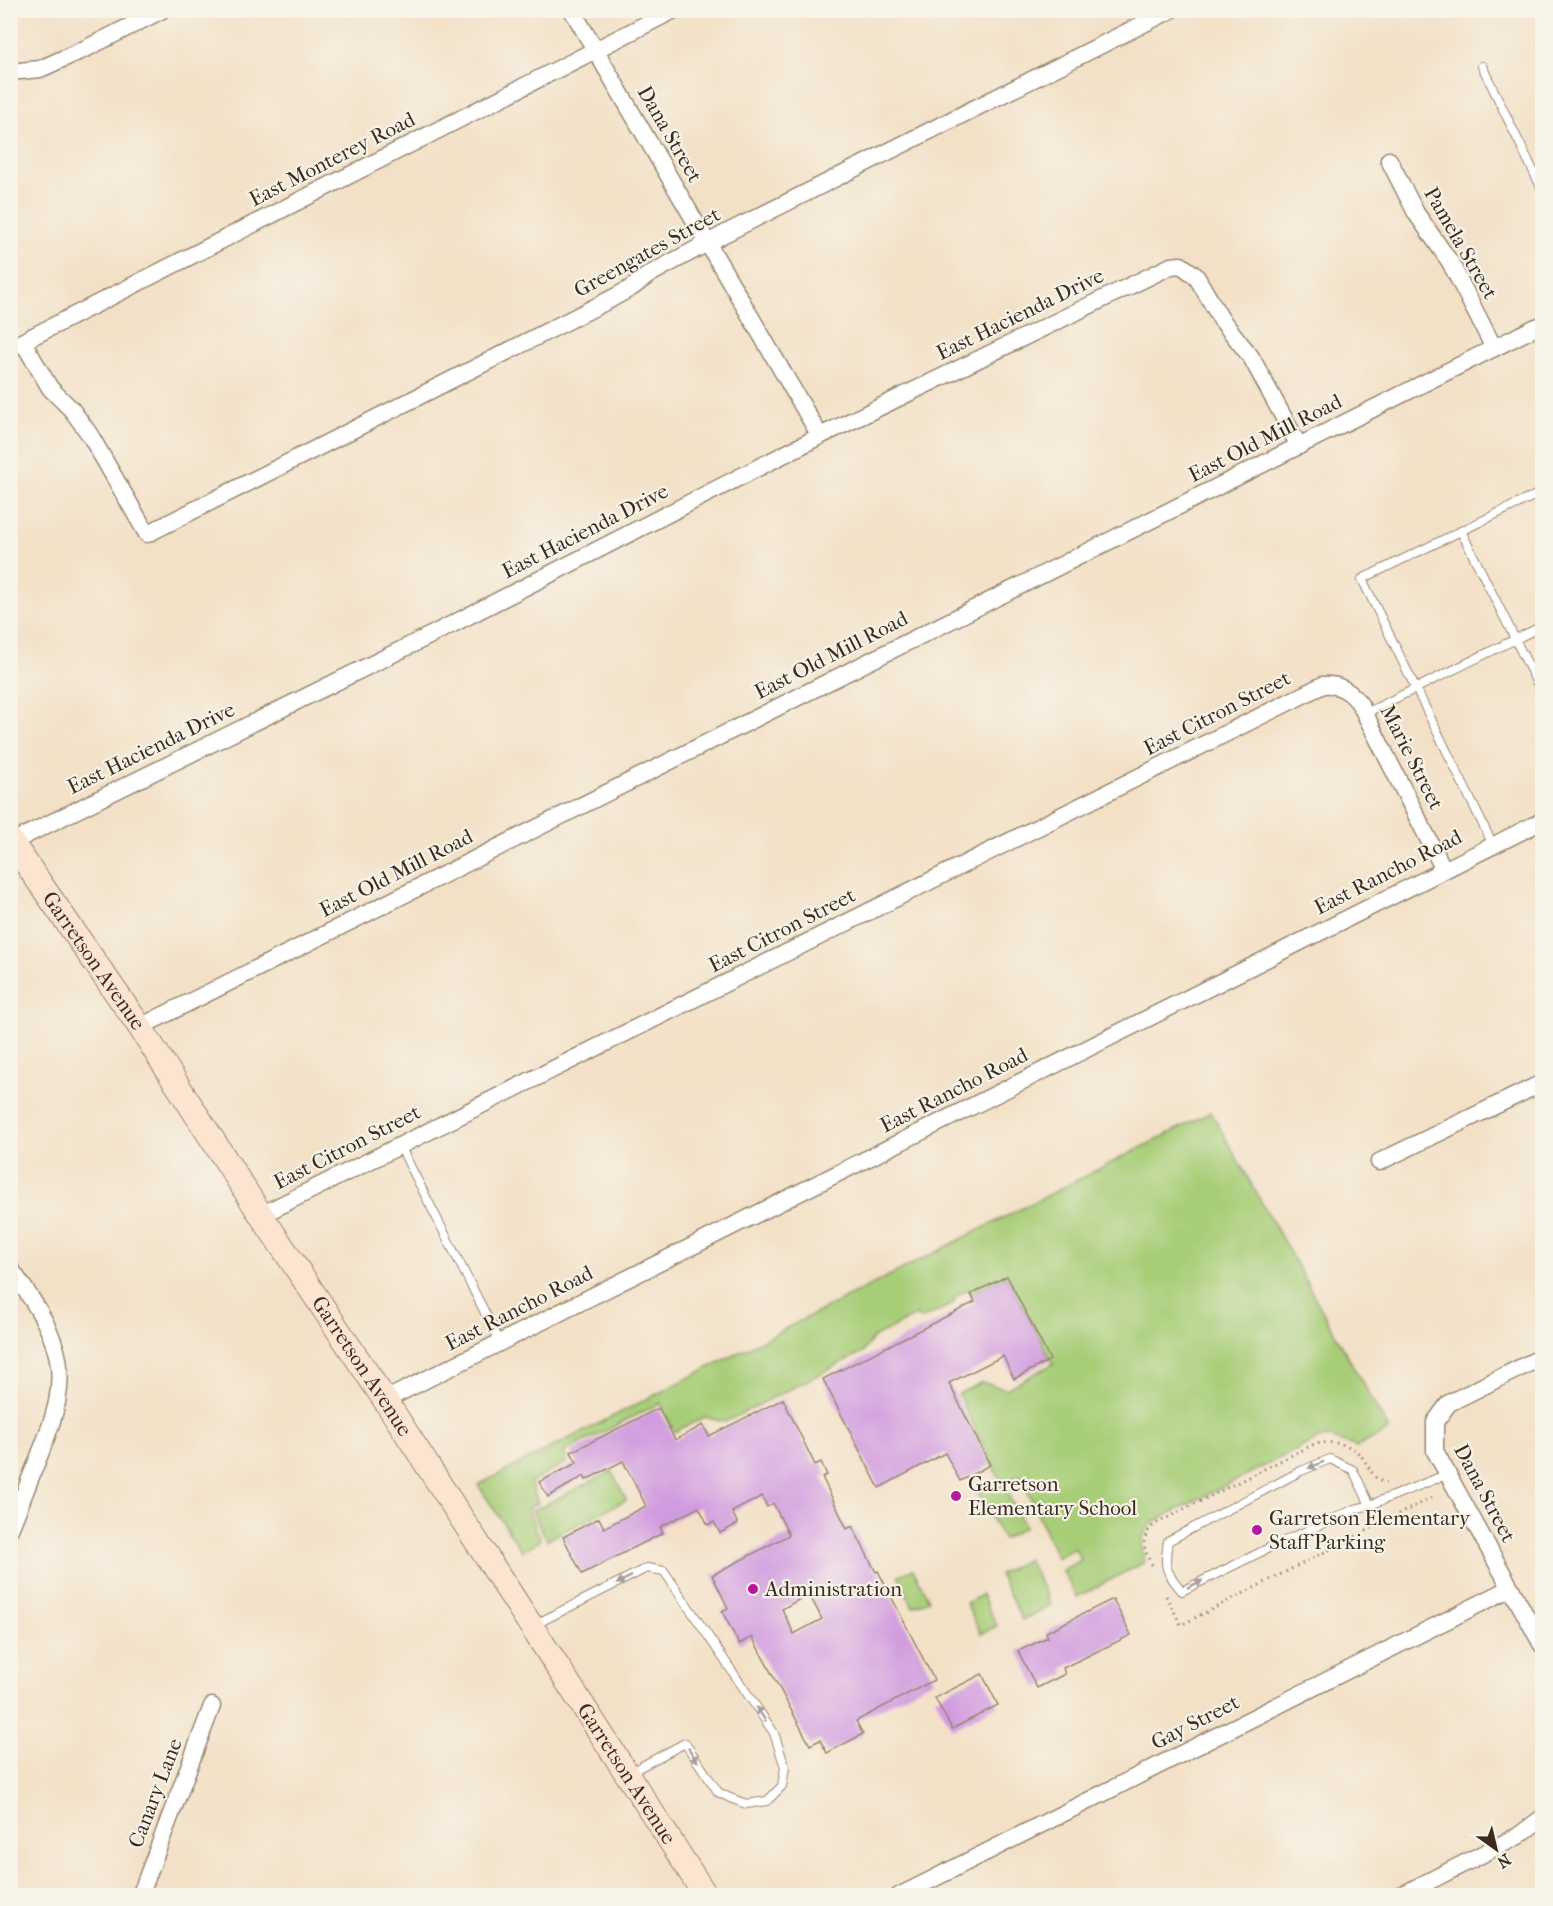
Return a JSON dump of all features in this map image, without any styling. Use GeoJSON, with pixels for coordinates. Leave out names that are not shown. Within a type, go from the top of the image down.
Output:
{"type":"FeatureCollection","features":[{"type":"Feature","properties":{"kind":"street"},"geometry":{"type":"LineString","coordinates":[[10,72],[40,69],[162,10]]}},
{"type":"Feature","properties":{"kind":"street","name":"Dana Street"},"geometry":{"type":"LineString","coordinates":[[572,10],[820,436]]}},
{"type":"Feature","properties":{"kind":"street","name":"East Monterey Road"},"geometry":{"type":"LineString","coordinates":[[16,345],[674,10]]}},
{"type":"Feature","properties":{"kind":"street","name":"Greengates Street"},"geometry":{"type":"LineString","coordinates":[[16,345],[72,410],[90,435],[147,534],[611,300],[650,274],[707,243],[1171,10]]}},
{"type":"Feature","properties":{"kind":"street","name":"Pamela Street"},"geometry":{"type":"LineString","coordinates":[[1389,160],[1416,213],[1450,262],[1494,348]]}},
{"type":"Feature","properties":{"kind":"street","name":"East Hacienda Drive"},"geometry":{"type":"LineString","coordinates":[[11,841],[445,628],[820,436],[1171,266],[1181,265],[1196,276],[1221,319],[1251,357],[1299,446]]}},
{"type":"Feature","properties":{"kind":"street","name":"East Old Mill Road"},"geometry":{"type":"LineString","coordinates":[[140,1027],[1542,325]]}},
{"type":"Feature","properties":{"kind":"street","name":"Marie Street"},"geometry":{"type":"LineString","coordinates":[[1323,685],[1331,684],[1342,688],[1355,697],[1366,713],[1444,870]]}},
{"type":"Feature","properties":{"kind":"street","name":"East Citron Street"},"geometry":{"type":"LineString","coordinates":[[261,1215],[1323,685]]}},
{"type":"Feature","properties":{"kind":"street","name":"East Rancho Road"},"geometry":{"type":"LineString","coordinates":[[385,1400],[1542,821]]}},
{"type":"Feature","properties":{"kind":"street","name":"Garretson Avenue"},"geometry":{"type":"LineString","coordinates":[[11,841],[140,1027],[706,1896]]}},
{"type":"Feature","properties":{"kind":"street"},"geometry":{"type":"LineString","coordinates":[[1379,1162],[1542,1083]]}},
{"type":"Feature","properties":{"kind":"street"},"geometry":{"type":"LineString","coordinates":[[10,1268],[48,1329],[55,1346],[60,1384],[51,1425],[10,1529]]}},
{"type":"Feature","properties":{"kind":"street","name":"Dana Street"},"geometry":{"type":"LineString","coordinates":[[1542,1357],[1449,1403],[1435,1422],[1435,1451],[1542,1645]]}},
{"type":"Feature","properties":{"kind":"street","name":"Gay Street"},"geometry":{"type":"LineString","coordinates":[[899,1896],[1511,1588]]}},
{"type":"Feature","properties":{"kind":"street","name":"Canary Lane"},"geometry":{"type":"LineString","coordinates":[[140,1896],[212,1706]]}},
{"type":"Feature","properties":{"kind":"street"},"geometry":{"type":"LineString","coordinates":[[1400,1896],[1518,1836],[1542,1818]]}},
{"type":"Feature","properties":{"kind":"lane"},"geometry":{"type":"LineString","coordinates":[[1482,66],[1542,189]]}},
{"type":"Feature","properties":{"kind":"lane"},"geometry":{"type":"LineString","coordinates":[[1493,845],[1362,579],[1542,492]]}},
{"type":"Feature","properties":{"kind":"lane"},"geometry":{"type":"LineString","coordinates":[[1461,531],[1542,693]]}},
{"type":"Feature","properties":{"kind":"lane"},"geometry":{"type":"LineString","coordinates":[[1366,713],[1542,626]]}},
{"type":"Feature","properties":{"kind":"lane"},"geometry":{"type":"LineString","coordinates":[[400,1146],[500,1342]]}},
{"type":"Feature","properties":{"kind":"lane"},"geometry":{"type":"LineString","coordinates":[[1370,1505],[1353,1470],[1330,1459],[1301,1471],[1168,1540],[1164,1564],[1182,1591],[1270,1547],[1355,1509],[1370,1505],[1448,1474]]}},
{"type":"Feature","properties":{"kind":"lane"},"geometry":{"type":"LineString","coordinates":[[531,1626],[646,1568],[664,1571],[774,1734],[785,1767],[782,1786],[767,1801],[746,1804],[718,1792],[685,1743],[628,1774]]}},
{"type":"Feature","properties":{"kind":"path"},"geometry":{"type":"LineString","coordinates":[[1155,1573],[1144,1545],[1145,1537],[1155,1524],[1312,1445],[1328,1442],[1349,1447],[1360,1455],[1379,1481],[1390,1484]]}},
{"type":"Feature","properties":{"kind":"path"},"geometry":{"type":"LineString","coordinates":[[1166,1593],[1181,1625],[1431,1498]]}},
{"type":"Feature","properties":{"kind":"green space"},"geometry":{"type":"Polygon","coordinates":[[[1211,1112],[1389,1430],[1357,1447],[1330,1438],[1318,1439],[1155,1521],[1146,1530],[1142,1540],[1145,1562],[1077,1597],[1062,1570],[1081,1560],[1074,1548],[1057,1558],[1020,1475],[1006,1481],[999,1478],[958,1394],[982,1382],[1006,1389],[1053,1364],[1007,1276],[971,1294],[969,1289],[956,1296],[953,1304],[921,1319],[917,1315],[873,1338],[863,1352],[725,1422],[705,1417],[674,1432],[660,1403],[564,1452],[567,1462],[530,1483],[538,1503],[527,1509],[541,1540],[522,1551],[478,1485],[1211,1112]]]}},
{"type":"Feature","properties":{"kind":"green space"},"geometry":{"type":"Polygon","coordinates":[[[612,1471],[626,1500],[547,1540],[532,1511],[612,1471]]]}},
{"type":"Feature","properties":{"kind":"green space"},"geometry":{"type":"Polygon","coordinates":[[[1001,1481],[1025,1527],[1003,1539],[978,1493],[1001,1481]]]}},
{"type":"Feature","properties":{"kind":"green space"},"geometry":{"type":"Polygon","coordinates":[[[1028,1559],[1051,1605],[1022,1620],[999,1574],[1028,1559]]]}},
{"type":"Feature","properties":{"kind":"green space"},"geometry":{"type":"Polygon","coordinates":[[[913,1569],[929,1600],[913,1607],[898,1576],[913,1569]]]}},
{"type":"Feature","properties":{"kind":"green space"},"geometry":{"type":"Polygon","coordinates":[[[982,1595],[997,1626],[981,1634],[966,1603],[982,1595]]]}},
{"type":"Feature","properties":{"kind":"building"},"geometry":{"type":"Polygon","coordinates":[[[1007,1276],[1050,1360],[1014,1379],[1003,1356],[949,1383],[990,1465],[960,1481],[945,1453],[879,1488],[823,1379],[975,1302],[971,1294],[1007,1276]]]}},
{"type":"Feature","properties":{"kind":"building"},"geometry":{"type":"Polygon","coordinates":[[[783,1399],[815,1465],[821,1462],[827,1475],[822,1477],[847,1529],[852,1526],[876,1572],[878,1571],[934,1680],[856,1721],[863,1734],[827,1753],[820,1740],[810,1745],[752,1637],[739,1644],[722,1611],[728,1608],[712,1575],[789,1535],[773,1503],[767,1507],[762,1496],[732,1512],[738,1524],[720,1533],[714,1522],[708,1525],[699,1507],[660,1527],[663,1533],[582,1574],[563,1537],[599,1518],[604,1528],[646,1506],[623,1461],[586,1480],[584,1476],[548,1497],[539,1482],[577,1463],[571,1452],[659,1408],[675,1440],[703,1425],[709,1436],[783,1399]],[[809,1594],[782,1609],[794,1634],[822,1619],[809,1594]]]}},
{"type":"Feature","properties":{"kind":"building"},"geometry":{"type":"Polygon","coordinates":[[[1113,1599],[1131,1635],[1063,1668],[1065,1674],[1037,1688],[1018,1651],[1048,1637],[1046,1632],[1113,1599]]]}},
{"type":"Feature","properties":{"kind":"building"},"geometry":{"type":"Polygon","coordinates":[[[982,1674],[998,1705],[952,1729],[935,1698],[982,1674]]]}},
{"type":"Feature","properties":{"kind":"place","name":"Garretson Elementary School"},"geometry":{"type":"Point","coordinates":[956,1496]}},
{"type":"Feature","properties":{"kind":"place","name":"Garretson Elementary Staff Parking"},"geometry":{"type":"Point","coordinates":[1257,1530]}},
{"type":"Feature","properties":{"kind":"place","name":"Administration"},"geometry":{"type":"Point","coordinates":[753,1589]}}]}
